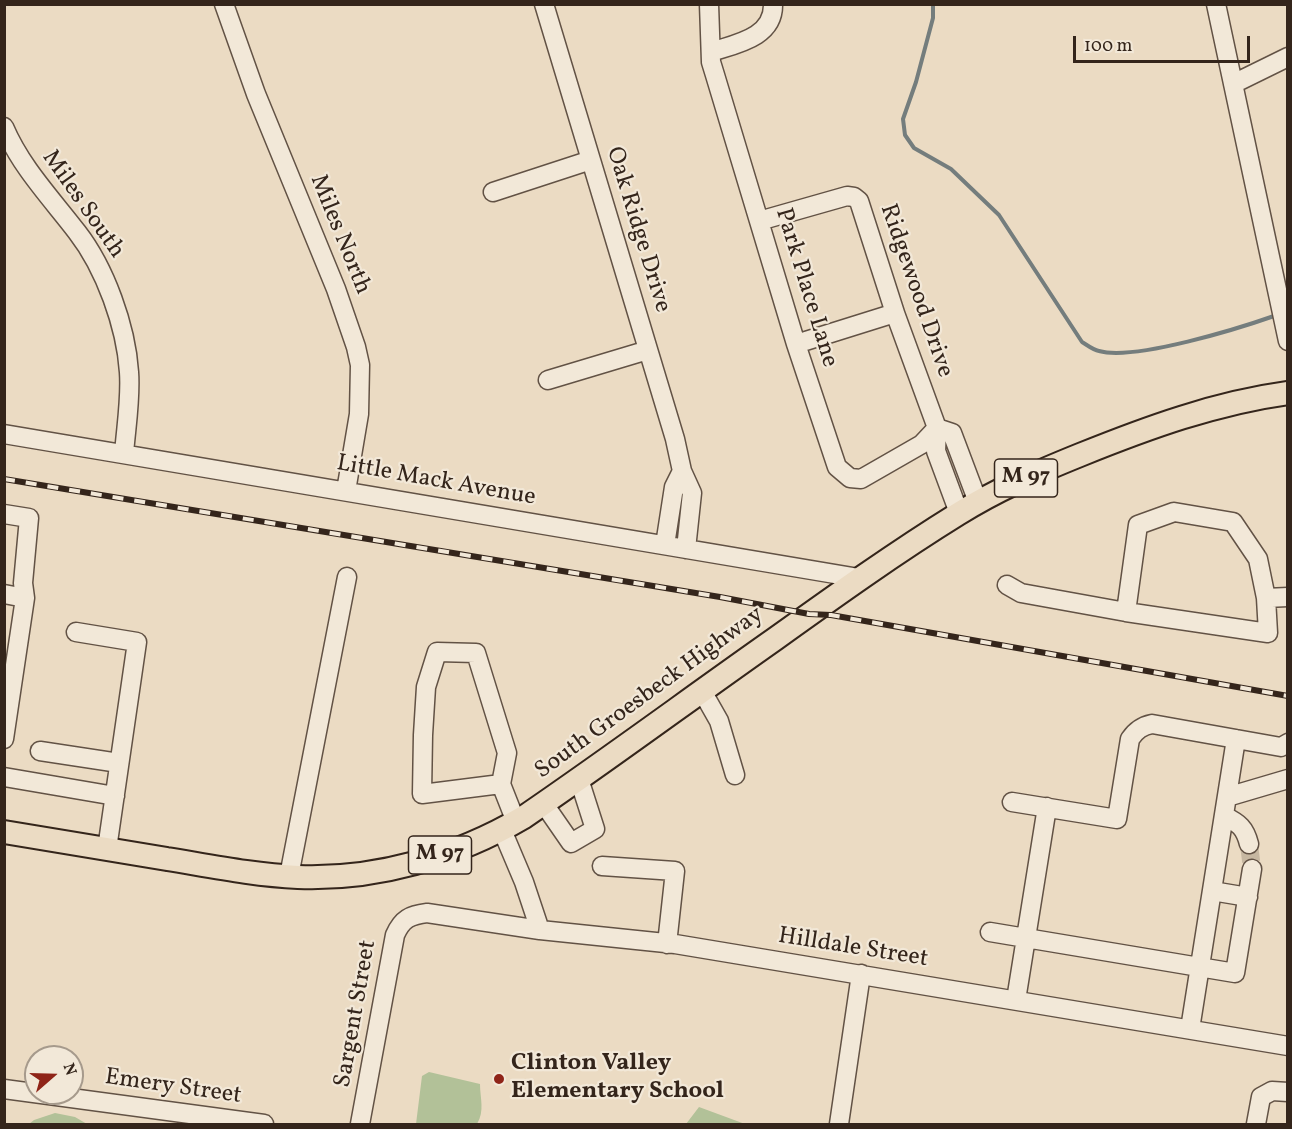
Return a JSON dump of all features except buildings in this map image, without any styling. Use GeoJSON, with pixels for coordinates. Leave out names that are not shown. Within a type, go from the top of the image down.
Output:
{"type":"FeatureCollection","features":[{"type":"Feature","properties":{"kind":"main road","name":"South Groesbeck Highway"},"geometry":{"type":"LineString","coordinates":[[4,832],[254,873],[289,876],[323,877],[377,872],[441,855],[509,826],[544,804],[859,578],[968,508],[1032,475],[1149,428],[1208,410],[1287,393]]}},
{"type":"Feature","properties":{"kind":"street","name":"Miles North"},"geometry":{"type":"LineString","coordinates":[[224,4],[256,94],[336,289],[356,346],[360,364],[359,414],[345,491]]}},
{"type":"Feature","properties":{"kind":"street","name":"Oak Ridge Drive"},"geometry":{"type":"LineString","coordinates":[[544,4],[675,439],[682,471],[692,494],[686,549]]}},
{"type":"Feature","properties":{"kind":"street","name":"Park Place Lane"},"geometry":{"type":"LineString","coordinates":[[709,4],[711,52],[715,75],[796,344],[837,467],[845,475],[861,479],[922,444],[938,428]]}},
{"type":"Feature","properties":{"kind":"street"},"geometry":{"type":"LineString","coordinates":[[711,52],[757,35],[768,23],[772,15],[773,4]]}},
{"type":"Feature","properties":{"kind":"street"},"geometry":{"type":"LineString","coordinates":[[1216,4],[1277,284],[1287,341]]}},
{"type":"Feature","properties":{"kind":"street"},"geometry":{"type":"LineString","coordinates":[[1233,84],[1287,57]]}},
{"type":"Feature","properties":{"kind":"street","name":"Miles South"},"geometry":{"type":"LineString","coordinates":[[4,127],[19,157],[90,250],[111,297],[122,333],[129,370],[124,454]]}},
{"type":"Feature","properties":{"kind":"street"},"geometry":{"type":"LineString","coordinates":[[493,192],[591,160]]}},
{"type":"Feature","properties":{"kind":"street","name":"Ridgewood Drive"},"geometry":{"type":"LineString","coordinates":[[759,221],[846,196],[854,197],[862,205],[895,314],[938,428],[952,433],[968,508]]}},
{"type":"Feature","properties":{"kind":"street"},"geometry":{"type":"LineString","coordinates":[[796,344],[895,314]]}},
{"type":"Feature","properties":{"kind":"street"},"geometry":{"type":"LineString","coordinates":[[548,380],[648,350]]}},
{"type":"Feature","properties":{"kind":"street","name":"Little Mack Avenue"},"geometry":{"type":"LineString","coordinates":[[4,434],[859,578]]}},
{"type":"Feature","properties":{"kind":"street"},"geometry":{"type":"LineString","coordinates":[[665,545],[674,487],[682,471]]}},
{"type":"Feature","properties":{"kind":"street"},"geometry":{"type":"LineString","coordinates":[[1007,585],[1021,594],[1126,612],[1268,633],[1266,598],[1258,559],[1233,522],[1174,512],[1138,525],[1126,612]]}},
{"type":"Feature","properties":{"kind":"street"},"geometry":{"type":"LineString","coordinates":[[4,514],[29,518],[23,583],[25,598],[4,739]]}},
{"type":"Feature","properties":{"kind":"street"},"geometry":{"type":"LineString","coordinates":[[289,876],[346,577]]}},
{"type":"Feature","properties":{"kind":"street"},"geometry":{"type":"LineString","coordinates":[[4,594],[25,598]]}},
{"type":"Feature","properties":{"kind":"street"},"geometry":{"type":"LineString","coordinates":[[1266,598],[1287,597]]}},
{"type":"Feature","properties":{"kind":"street"},"geometry":{"type":"LineString","coordinates":[[76,632],[136,642],[107,849]]}},
{"type":"Feature","properties":{"kind":"street"},"geometry":{"type":"LineString","coordinates":[[501,784],[422,794],[426,687],[437,652],[476,653],[507,753],[501,784],[509,826],[540,930]]}},
{"type":"Feature","properties":{"kind":"street"},"geometry":{"type":"LineString","coordinates":[[702,691],[726,739],[735,775]]}},
{"type":"Feature","properties":{"kind":"street"},"geometry":{"type":"LineString","coordinates":[[1012,802],[1117,819],[1130,739],[1136,731],[1152,724],[1236,739],[1285,751]]}},
{"type":"Feature","properties":{"kind":"street"},"geometry":{"type":"LineString","coordinates":[[1190,1029],[1236,739]]}},
{"type":"Feature","properties":{"kind":"street"},"geometry":{"type":"LineString","coordinates":[[40,751],[119,762]]}},
{"type":"Feature","properties":{"kind":"street"},"geometry":{"type":"LineString","coordinates":[[4,777],[115,796]]}},
{"type":"Feature","properties":{"kind":"street"},"geometry":{"type":"LineString","coordinates":[[544,804],[571,843],[595,829],[579,779]]}},
{"type":"Feature","properties":{"kind":"street"},"geometry":{"type":"LineString","coordinates":[[1227,797],[1287,779]]}},
{"type":"Feature","properties":{"kind":"street"},"geometry":{"type":"LineString","coordinates":[[1016,1000],[1028,939],[1047,807]]}},
{"type":"Feature","properties":{"kind":"street"},"geometry":{"type":"LineString","coordinates":[[1224,816],[1240,823],[1247,833],[1249,844]]}},
{"type":"Feature","properties":{"kind":"street"},"geometry":{"type":"LineString","coordinates":[[602,866],[675,871],[667,944]]}},
{"type":"Feature","properties":{"kind":"street"},"geometry":{"type":"LineString","coordinates":[[990,932],[1235,973],[1252,869]]}},
{"type":"Feature","properties":{"kind":"street"},"geometry":{"type":"LineString","coordinates":[[1212,891],[1248,897]]}},
{"type":"Feature","properties":{"kind":"street","name":"Hilldale Street"},"geometry":{"type":"LineString","coordinates":[[408,916],[427,913],[540,930],[667,944],[861,974],[1287,1046]]}},
{"type":"Feature","properties":{"kind":"street","name":"Sargent Street"},"geometry":{"type":"LineString","coordinates":[[360,1125],[395,935],[408,916]]}},
{"type":"Feature","properties":{"kind":"street"},"geometry":{"type":"LineString","coordinates":[[840,1125],[861,974]]}},
{"type":"Feature","properties":{"kind":"street","name":"Emery Street"},"geometry":{"type":"LineString","coordinates":[[4,1089],[264,1125]]}},
{"type":"Feature","properties":{"kind":"street"},"geometry":{"type":"LineString","coordinates":[[1256,1125],[1261,1097],[1272,1091],[1287,1092]]}},
{"type":"Feature","properties":{"kind":"green space"},"geometry":{"type":"Polygon","coordinates":[[[429,1072],[480,1084],[481,1109],[477,1124],[416,1124],[422,1076],[429,1072]]]}},
{"type":"Feature","properties":{"kind":"green space"},"geometry":{"type":"Polygon","coordinates":[[[699,1107],[745,1124],[686,1124],[699,1107]]]}},
{"type":"Feature","properties":{"kind":"green space"},"geometry":{"type":"Polygon","coordinates":[[[55,1113],[75,1117],[87,1124],[29,1124],[55,1113]]]}},
{"type":"Feature","properties":{"kind":"waterway"},"geometry":{"type":"LineString","coordinates":[[933,4],[933,18],[916,82],[903,119],[905,135],[914,148],[951,169],[999,215],[1082,342],[1099,351],[1115,353],[1137,351],[1188,342],[1277,315]]}},
{"type":"Feature","properties":{"kind":"tunnel"},"geometry":{"type":"LineString","coordinates":[[1249,844],[1252,869]]}},
{"type":"Feature","properties":{"kind":"railway"},"geometry":{"type":"LineString","coordinates":[[4,479],[720,597],[809,614],[831,615],[1288,696]]}},
{"type":"Feature","properties":{"kind":"place","name":"Clinton Valley Elementary School"},"geometry":{"type":"Point","coordinates":[499,1079]}}]}
